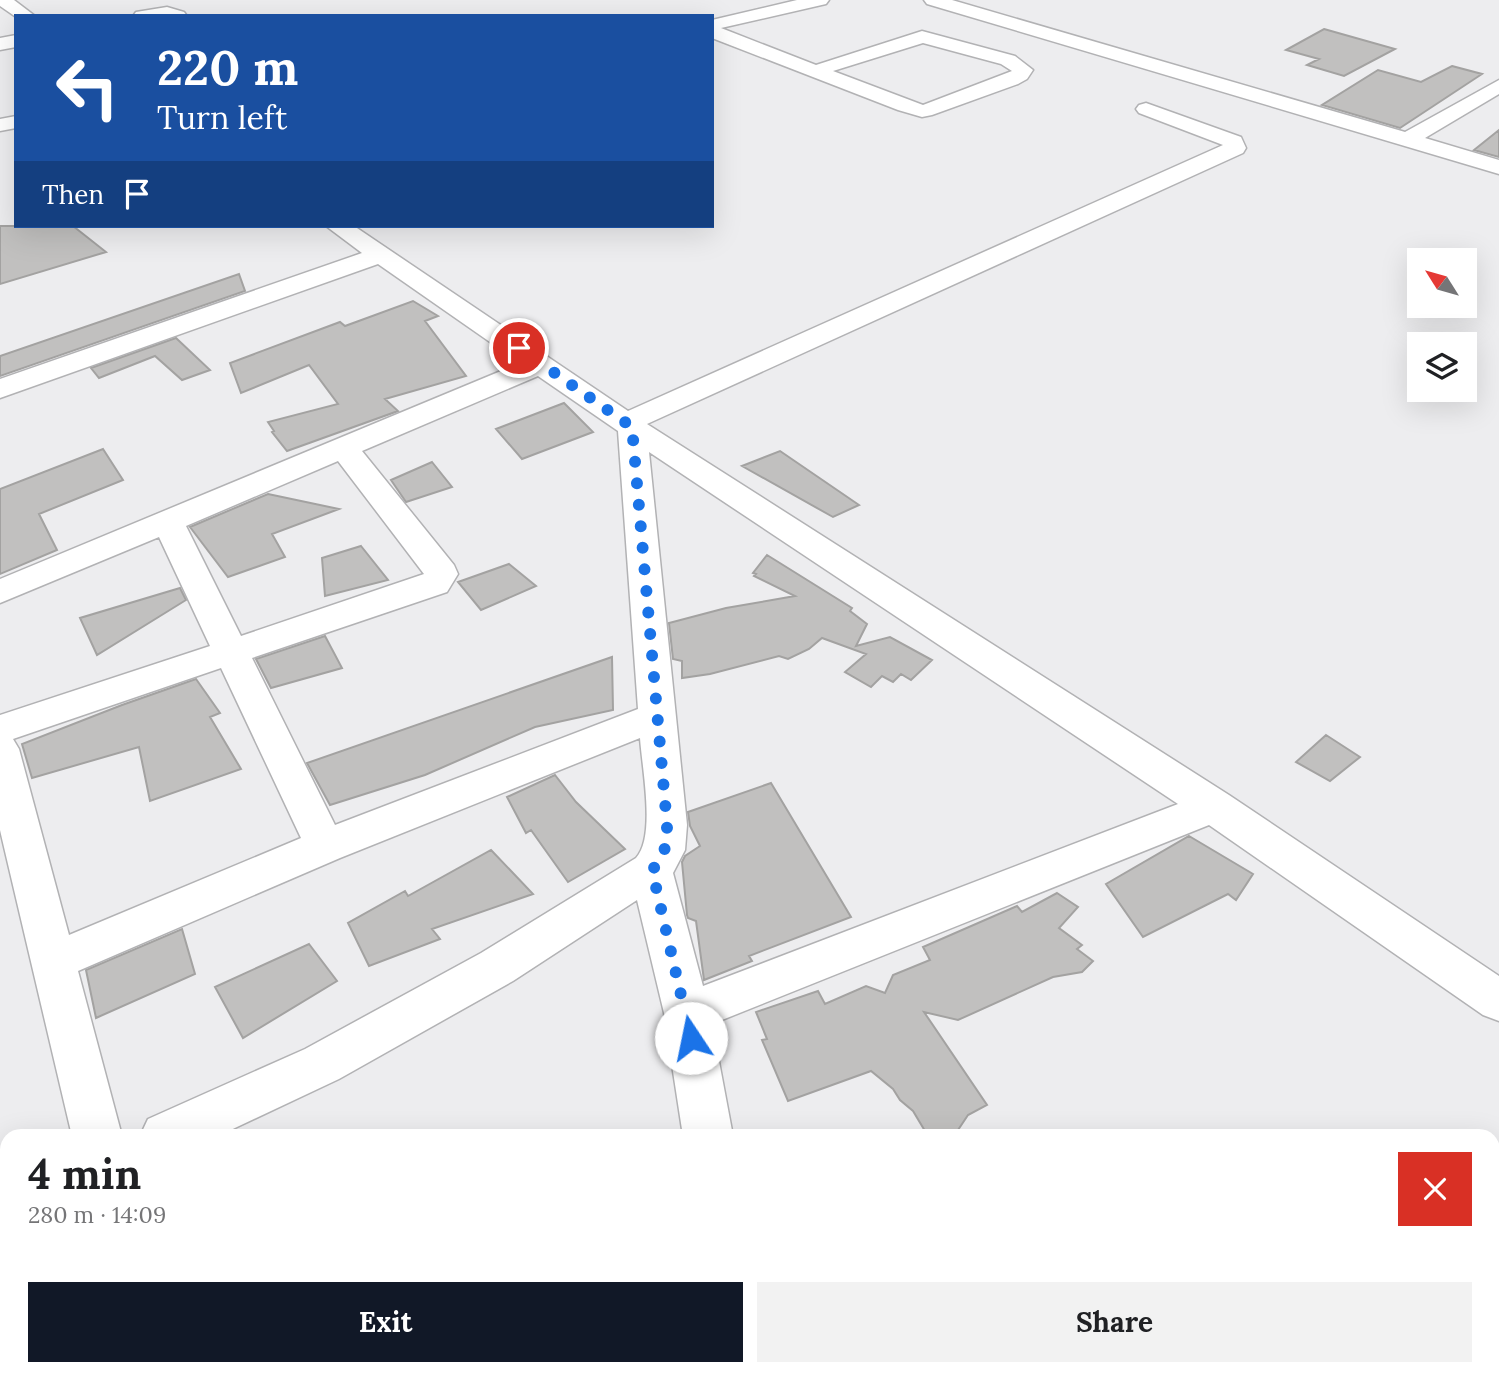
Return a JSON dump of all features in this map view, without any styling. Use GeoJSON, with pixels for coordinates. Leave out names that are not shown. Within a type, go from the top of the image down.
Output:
{"type":"FeatureCollection","features":[{"type":"Feature","properties":{"kind":"street"},"geometry":{"type":"LineString","coordinates":[[2,0],[23,14]]}},
{"type":"Feature","properties":{"kind":"street"},"geometry":{"type":"LineString","coordinates":[[714,25],[820,0]]}},
{"type":"Feature","properties":{"kind":"street"},"geometry":{"type":"LineString","coordinates":[[933,0],[1499,167]]}},
{"type":"Feature","properties":{"kind":"street"},"geometry":{"type":"LineString","coordinates":[[154,14],[172,14]]}},
{"type":"Feature","properties":{"kind":"street"},"geometry":{"type":"LineString","coordinates":[[714,32],[815,71],[922,111],[1011,80],[1023,70],[1008,60],[922,37],[815,71]]}},
{"type":"Feature","properties":{"kind":"street"},"geometry":{"type":"LineString","coordinates":[[1407,140],[1499,86]]}},
{"type":"Feature","properties":{"kind":"street"},"geometry":{"type":"LineString","coordinates":[[629,425],[1236,148],[1234,142],[1146,109]]}},
{"type":"Feature","properties":{"kind":"street"},"geometry":{"type":"LineString","coordinates":[[341,228],[629,425],[1215,806],[1499,1001]]}},
{"type":"Feature","properties":{"kind":"street"},"geometry":{"type":"LineString","coordinates":[[0,389],[381,255]]}},
{"type":"Feature","properties":{"kind":"street"},"geometry":{"type":"LineString","coordinates":[[0,592],[542,364]]}},
{"type":"Feature","properties":{"kind":"street"},"geometry":{"type":"LineString","coordinates":[[180,1129],[322,1064],[496,967],[652,870],[662,859],[667,844],[629,425]]}},
{"type":"Feature","properties":{"kind":"street"},"geometry":{"type":"LineString","coordinates":[[0,729],[419,590],[440,579],[437,565],[343,447]]}},
{"type":"Feature","properties":{"kind":"street"},"geometry":{"type":"LineString","coordinates":[[168,522],[325,846]]}},
{"type":"Feature","properties":{"kind":"street"},"geometry":{"type":"LineString","coordinates":[[55,961],[325,846],[656,717]]}},
{"type":"Feature","properties":{"kind":"street"},"geometry":{"type":"LineString","coordinates":[[0,749],[95,1129]]}},
{"type":"Feature","properties":{"kind":"street"},"geometry":{"type":"LineString","coordinates":[[687,1013],[1215,806]]}},
{"type":"Feature","properties":{"kind":"street"},"geometry":{"type":"LineString","coordinates":[[652,870],[687,1013],[707,1129]]}},
{"type":"Feature","properties":{"kind":"building"},"geometry":{"type":"Polygon","coordinates":[[[1324,29],[1395,49],[1344,76],[1307,65],[1319,59],[1286,50],[1324,29]]]}},
{"type":"Feature","properties":{"kind":"building"},"geometry":{"type":"Polygon","coordinates":[[[1452,66],[1482,74],[1400,128],[1322,105],[1378,70],[1421,82],[1452,66]]]}},
{"type":"Feature","properties":{"kind":"building"},"geometry":{"type":"Polygon","coordinates":[[[1499,130],[1499,157],[1474,150],[1499,130]]]}},
{"type":"Feature","properties":{"kind":"building"},"geometry":{"type":"Polygon","coordinates":[[[0,226],[76,228],[106,252],[0,284],[0,226]]]}},
{"type":"Feature","properties":{"kind":"building"},"geometry":{"type":"Polygon","coordinates":[[[239,274],[245,291],[0,376],[0,356],[239,274]]]}},
{"type":"Feature","properties":{"kind":"building"},"geometry":{"type":"Polygon","coordinates":[[[413,301],[438,316],[425,321],[466,376],[385,399],[398,411],[287,451],[272,432],[274,431],[268,422],[338,404],[309,365],[241,393],[230,363],[340,322],[345,326],[413,301]]]}},
{"type":"Feature","properties":{"kind":"building"},"geometry":{"type":"Polygon","coordinates":[[[176,338],[210,370],[182,380],[155,356],[99,378],[91,368],[176,338]]]}},
{"type":"Feature","properties":{"kind":"building"},"geometry":{"type":"Polygon","coordinates":[[[564,403],[593,432],[522,459],[496,429],[564,403]]]}},
{"type":"Feature","properties":{"kind":"building"},"geometry":{"type":"Polygon","coordinates":[[[103,449],[123,480],[39,514],[57,550],[0,574],[0,489],[103,449]]]}},
{"type":"Feature","properties":{"kind":"building"},"geometry":{"type":"Polygon","coordinates":[[[780,451],[859,505],[833,517],[742,466],[780,451]]]}},
{"type":"Feature","properties":{"kind":"building"},"geometry":{"type":"Polygon","coordinates":[[[432,462],[452,487],[406,502],[391,480],[432,462]]]}},
{"type":"Feature","properties":{"kind":"building"},"geometry":{"type":"Polygon","coordinates":[[[268,494],[339,509],[272,534],[285,557],[228,577],[190,527],[268,494]]]}},
{"type":"Feature","properties":{"kind":"building"},"geometry":{"type":"Polygon","coordinates":[[[361,546],[388,580],[325,596],[322,558],[361,546]]]}},
{"type":"Feature","properties":{"kind":"building"},"geometry":{"type":"Polygon","coordinates":[[[767,555],[852,608],[850,611],[867,624],[856,646],[890,637],[932,660],[911,680],[901,674],[893,682],[882,676],[871,687],[845,672],[866,654],[822,638],[809,649],[788,659],[779,656],[710,674],[682,678],[682,661],[673,659],[669,623],[726,608],[795,596],[754,576],[756,574],[753,573],[767,555]]]}},
{"type":"Feature","properties":{"kind":"building"},"geometry":{"type":"Polygon","coordinates":[[[509,564],[536,586],[481,610],[458,582],[509,564]]]}},
{"type":"Feature","properties":{"kind":"building"},"geometry":{"type":"Polygon","coordinates":[[[180,588],[186,600],[97,655],[80,618],[180,588]]]}},
{"type":"Feature","properties":{"kind":"building"},"geometry":{"type":"Polygon","coordinates":[[[325,636],[342,668],[271,688],[256,659],[325,636]]]}},
{"type":"Feature","properties":{"kind":"building"},"geometry":{"type":"Polygon","coordinates":[[[612,657],[613,710],[535,727],[425,775],[330,805],[307,763],[612,657]]]}},
{"type":"Feature","properties":{"kind":"building"},"geometry":{"type":"Polygon","coordinates":[[[196,679],[220,713],[210,717],[241,769],[150,801],[139,747],[32,778],[22,744],[196,679]]]}},
{"type":"Feature","properties":{"kind":"building"},"geometry":{"type":"Polygon","coordinates":[[[1326,735],[1360,757],[1330,781],[1296,762],[1326,735]]]}},
{"type":"Feature","properties":{"kind":"building"},"geometry":{"type":"Polygon","coordinates":[[[555,775],[576,802],[625,849],[568,882],[531,830],[526,833],[507,797],[555,775]]]}},
{"type":"Feature","properties":{"kind":"building"},"geometry":{"type":"Polygon","coordinates":[[[771,783],[851,917],[749,956],[752,961],[704,980],[696,921],[687,915],[682,862],[685,856],[700,846],[690,826],[688,812],[771,783]]]}},
{"type":"Feature","properties":{"kind":"building"},"geometry":{"type":"Polygon","coordinates":[[[1189,836],[1253,874],[1236,900],[1228,894],[1143,937],[1106,884],[1189,836]]]}},
{"type":"Feature","properties":{"kind":"building"},"geometry":{"type":"Polygon","coordinates":[[[491,850],[533,894],[432,929],[440,939],[369,966],[348,923],[405,891],[408,896],[491,850]]]}},
{"type":"Feature","properties":{"kind":"building"},"geometry":{"type":"Polygon","coordinates":[[[1057,893],[1078,907],[1059,928],[1082,945],[1077,949],[1093,961],[1082,972],[1053,977],[958,1020],[924,1012],[987,1105],[968,1115],[959,1129],[924,1129],[913,1111],[900,1100],[893,1089],[871,1071],[788,1101],[762,1040],[767,1039],[756,1012],[818,991],[825,1004],[866,986],[885,993],[893,975],[930,960],[923,947],[1017,906],[1022,912],[1057,893]]]}},
{"type":"Feature","properties":{"kind":"building"},"geometry":{"type":"Polygon","coordinates":[[[182,929],[195,974],[96,1018],[86,970],[182,929]]]}},
{"type":"Feature","properties":{"kind":"building"},"geometry":{"type":"Polygon","coordinates":[[[309,944],[337,981],[243,1038],[215,987],[309,944]]]}},
{"type":"Feature","properties":{"kind":"route"},"geometry":{"type":"LineString","coordinates":[[519,348],[632,427],[667,825],[667,844],[662,859],[652,870],[691,1038]]}}]}
